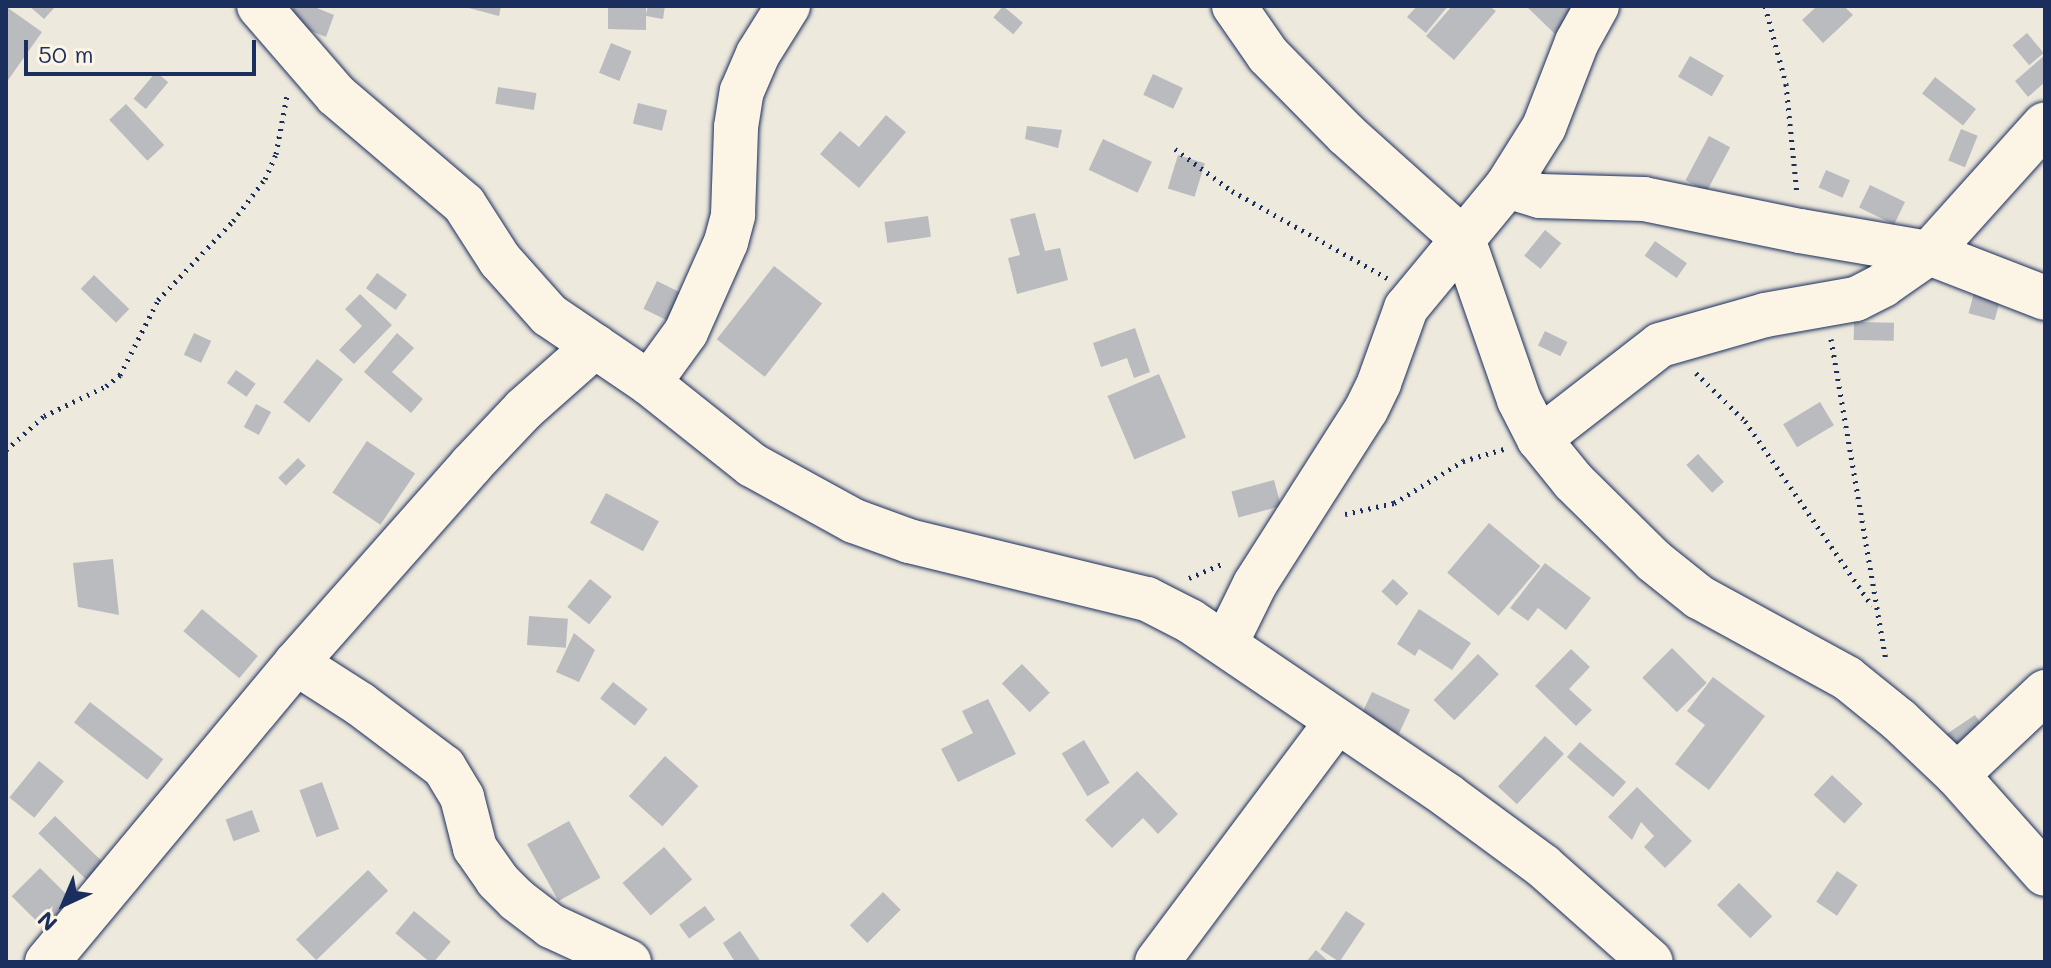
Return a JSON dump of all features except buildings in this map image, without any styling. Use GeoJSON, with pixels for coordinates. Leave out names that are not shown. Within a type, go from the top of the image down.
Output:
{"type":"FeatureCollection","features":[{"type":"Feature","properties":{"kind":"street"},"geometry":{"type":"LineString","coordinates":[[259,6],[293,49],[362,120],[464,204],[500,260],[536,303],[566,329],[649,383],[752,465],[854,521],[952,554],[1008,563],[1147,599],[1226,643],[1336,723],[1448,796],[1543,866],[1651,962]]}},
{"type":"Feature","properties":{"kind":"street"},"geometry":{"type":"LineString","coordinates":[[649,383],[686,332],[726,242],[733,215],[736,127],[742,91],[753,64],[788,6]]}},
{"type":"Feature","properties":{"kind":"street"},"geometry":{"type":"LineString","coordinates":[[1234,6],[1268,55],[1347,135],[1463,239],[1519,400],[1539,439],[1573,481],[1616,524],[1699,597],[1847,678],[1899,720],[1957,775],[2045,874]]}},
{"type":"Feature","properties":{"kind":"street"},"geometry":{"type":"LineString","coordinates":[[1226,643],[1255,584],[1366,410],[1402,317],[1416,294],[1507,186],[1544,127],[1577,42],[1597,6]]}},
{"type":"Feature","properties":{"kind":"street"},"geometry":{"type":"LineString","coordinates":[[1539,439],[1660,345],[1765,315],[1826,304],[1869,292],[1929,253],[2045,124]]}},
{"type":"Feature","properties":{"kind":"street"},"geometry":{"type":"LineString","coordinates":[[1507,186],[1540,196],[1644,199],[1929,253],[2045,298]]}},
{"type":"Feature","properties":{"kind":"street"},"geometry":{"type":"LineString","coordinates":[[47,962],[296,663],[471,465],[524,409],[595,346]]}},
{"type":"Feature","properties":{"kind":"street"},"geometry":{"type":"LineString","coordinates":[[296,663],[360,704],[444,767],[462,797],[475,848],[497,880],[517,900],[551,926],[629,962]]}},
{"type":"Feature","properties":{"kind":"street"},"geometry":{"type":"LineString","coordinates":[[1957,775],[2045,692]]}},
{"type":"Feature","properties":{"kind":"street"},"geometry":{"type":"LineString","coordinates":[[1157,962],[1336,723]]}},
{"type":"Feature","properties":{"kind":"path"},"geometry":{"type":"LineString","coordinates":[[1765,6],[1786,84],[1800,231]]}},
{"type":"Feature","properties":{"kind":"path"},"geometry":{"type":"LineString","coordinates":[[6,450],[44,416],[106,386],[120,375],[158,300],[251,199],[276,154],[293,49]]}},
{"type":"Feature","properties":{"kind":"path"},"geometry":{"type":"LineString","coordinates":[[1175,149],[1232,191],[1416,294]]}},
{"type":"Feature","properties":{"kind":"path"},"geometry":{"type":"LineString","coordinates":[[1826,304],[1875,611],[1899,720]]}},
{"type":"Feature","properties":{"kind":"path"},"geometry":{"type":"LineString","coordinates":[[1660,345],[1713,386],[1745,421],[1875,611]]}},
{"type":"Feature","properties":{"kind":"path"},"geometry":{"type":"LineString","coordinates":[[1334,518],[1394,503],[1463,461],[1539,439]]}},
{"type":"Feature","properties":{"kind":"path"},"geometry":{"type":"LineString","coordinates":[[1147,599],[1227,563]]}}]}
